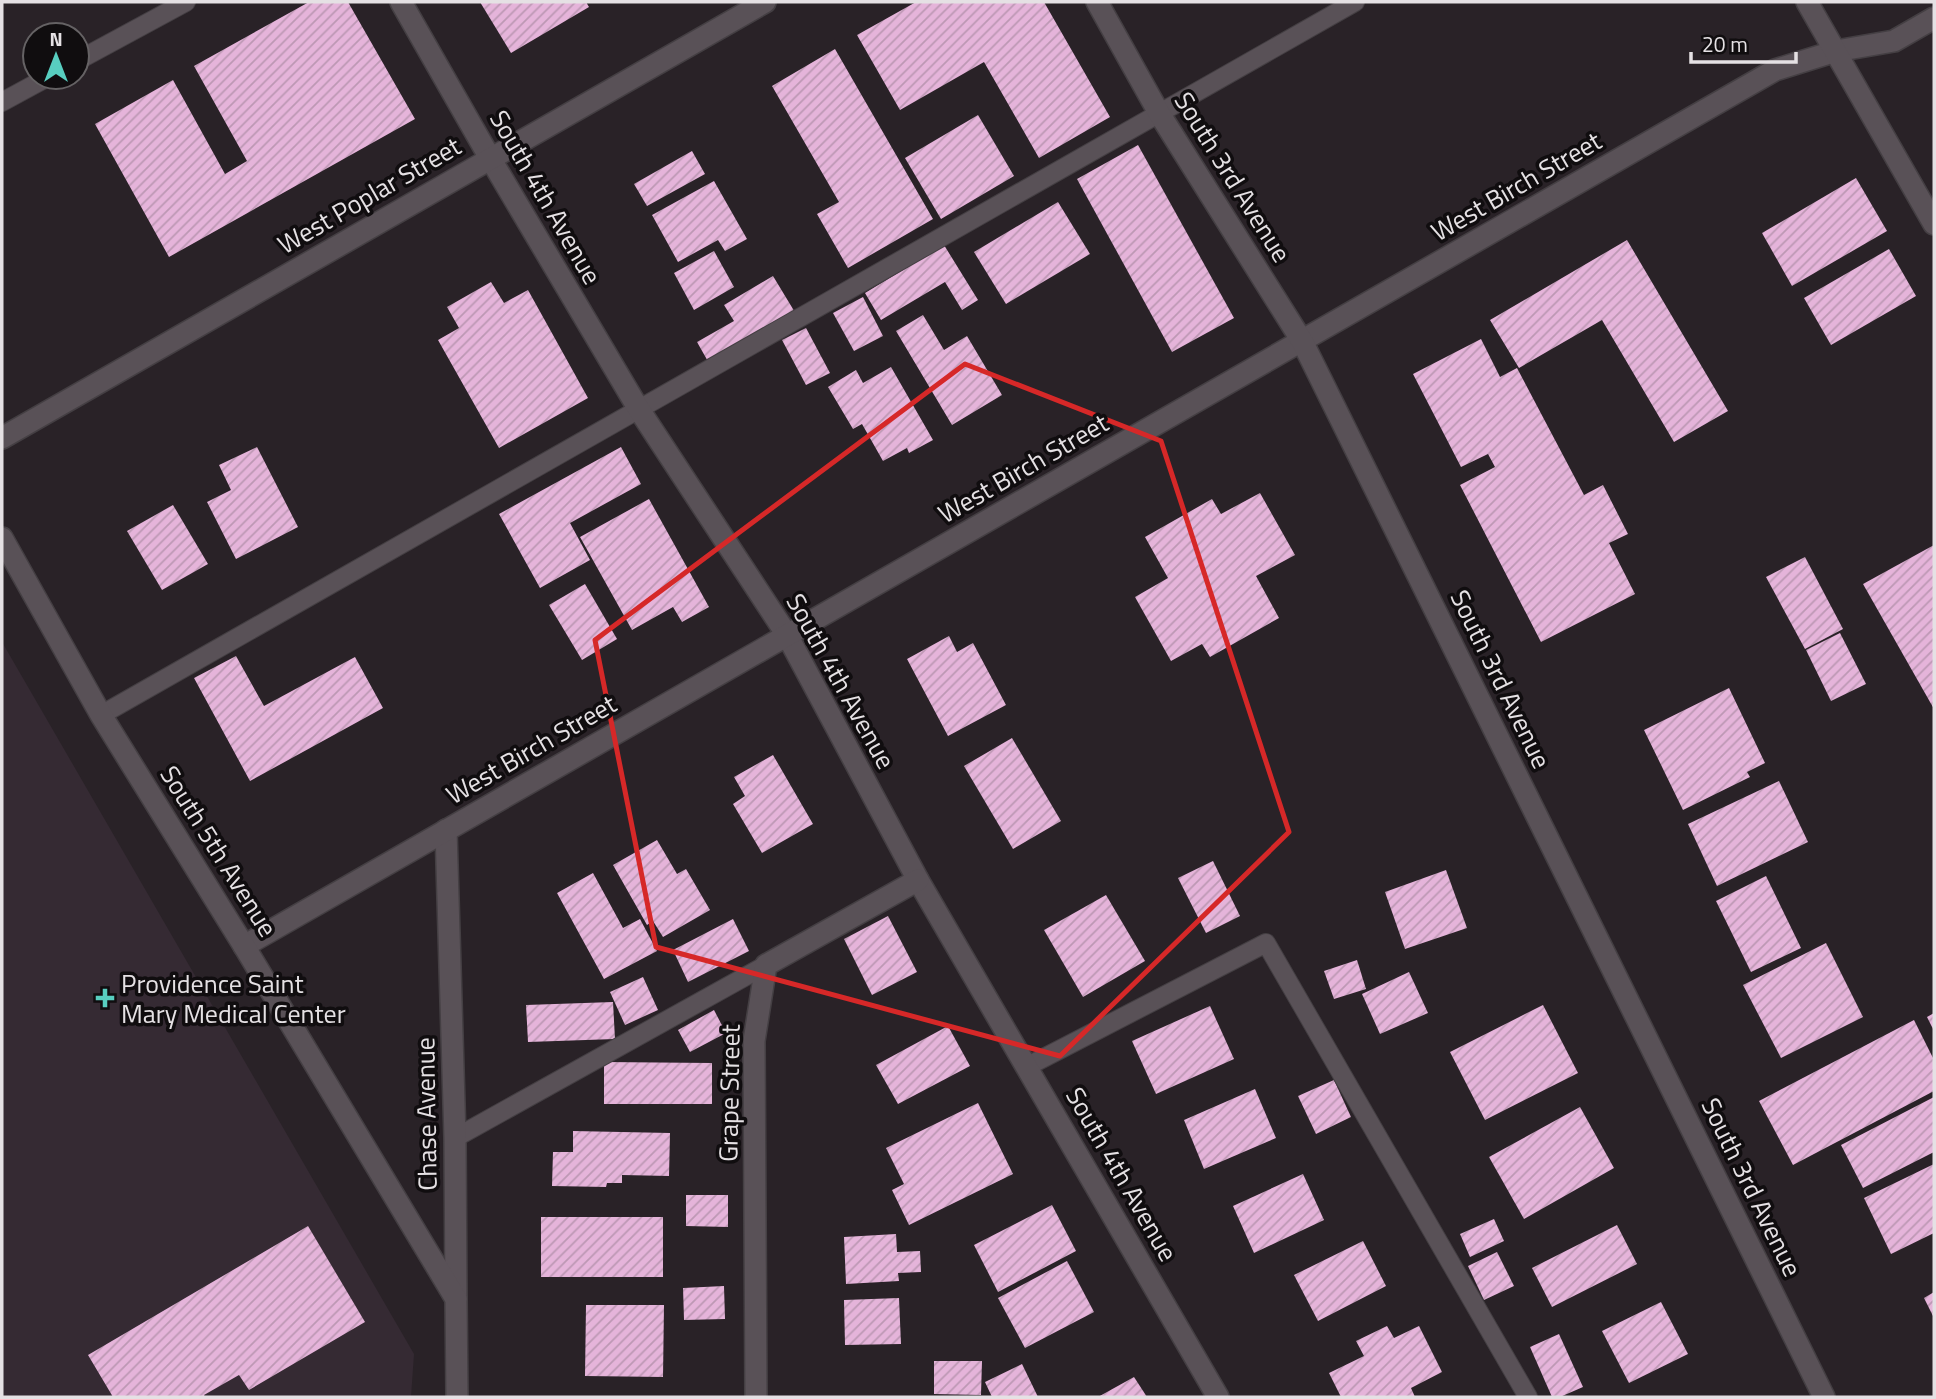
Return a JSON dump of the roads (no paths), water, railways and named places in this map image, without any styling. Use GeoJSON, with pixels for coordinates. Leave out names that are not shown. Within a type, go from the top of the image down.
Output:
{"type":"FeatureCollection","features":[{"type":"Feature","properties":{"kind":"street","name":"South 4th Avenue"},"geometry":{"type":"LineString","coordinates":[[401,2],[490,159],[638,408],[787,635],[918,880],[1218,1397]]}},
{"type":"Feature","properties":{"kind":"street","name":"West Poplar Street"},"geometry":{"type":"LineString","coordinates":[[2,438],[765,2]]}},
{"type":"Feature","properties":{"kind":"street","name":"South 3rd Avenue"},"geometry":{"type":"LineString","coordinates":[[1097,2],[1159,113],[1302,341],[1824,1397]]}},
{"type":"Feature","properties":{"kind":"street"},"geometry":{"type":"LineString","coordinates":[[1807,2],[1934,224]]}},
{"type":"Feature","properties":{"kind":"street","name":"West Birch Street"},"geometry":{"type":"LineString","coordinates":[[244,946],[1775,70],[1836,51],[1894,41],[1934,18]]}},
{"type":"Feature","properties":{"kind":"street","name":"South 5th Avenue"},"geometry":{"type":"LineString","coordinates":[[2,538],[102,715],[456,1299]]}},
{"type":"Feature","properties":{"kind":"street","name":"Chase Avenue"},"geometry":{"type":"LineString","coordinates":[[446,830],[455,1138],[457,1397]]}},
{"type":"Feature","properties":{"kind":"street"},"geometry":{"type":"LineString","coordinates":[[766,965],[918,880]]}},
{"type":"Feature","properties":{"kind":"street","name":"Grape Street"},"geometry":{"type":"LineString","coordinates":[[756,1397],[754,1041],[766,965]]}},
{"type":"Feature","properties":{"kind":"lane"},"geometry":{"type":"LineString","coordinates":[[91,53],[186,2]]}},
{"type":"Feature","properties":{"kind":"lane"},"geometry":{"type":"LineString","coordinates":[[102,715],[1355,2]]}},
{"type":"Feature","properties":{"kind":"lane"},"geometry":{"type":"LineString","coordinates":[[2,103],[23,91]]}},
{"type":"Feature","properties":{"kind":"lane"},"geometry":{"type":"LineString","coordinates":[[1028,1066],[1266,943],[1528,1397]]}},
{"type":"Feature","properties":{"kind":"lane"},"geometry":{"type":"LineString","coordinates":[[455,1138],[766,965]]}},
{"type":"Feature","properties":{"kind":"place","name":"Providence Saint Mary Medical Center"},"geometry":{"type":"Point","coordinates":[105,998]}}]}
